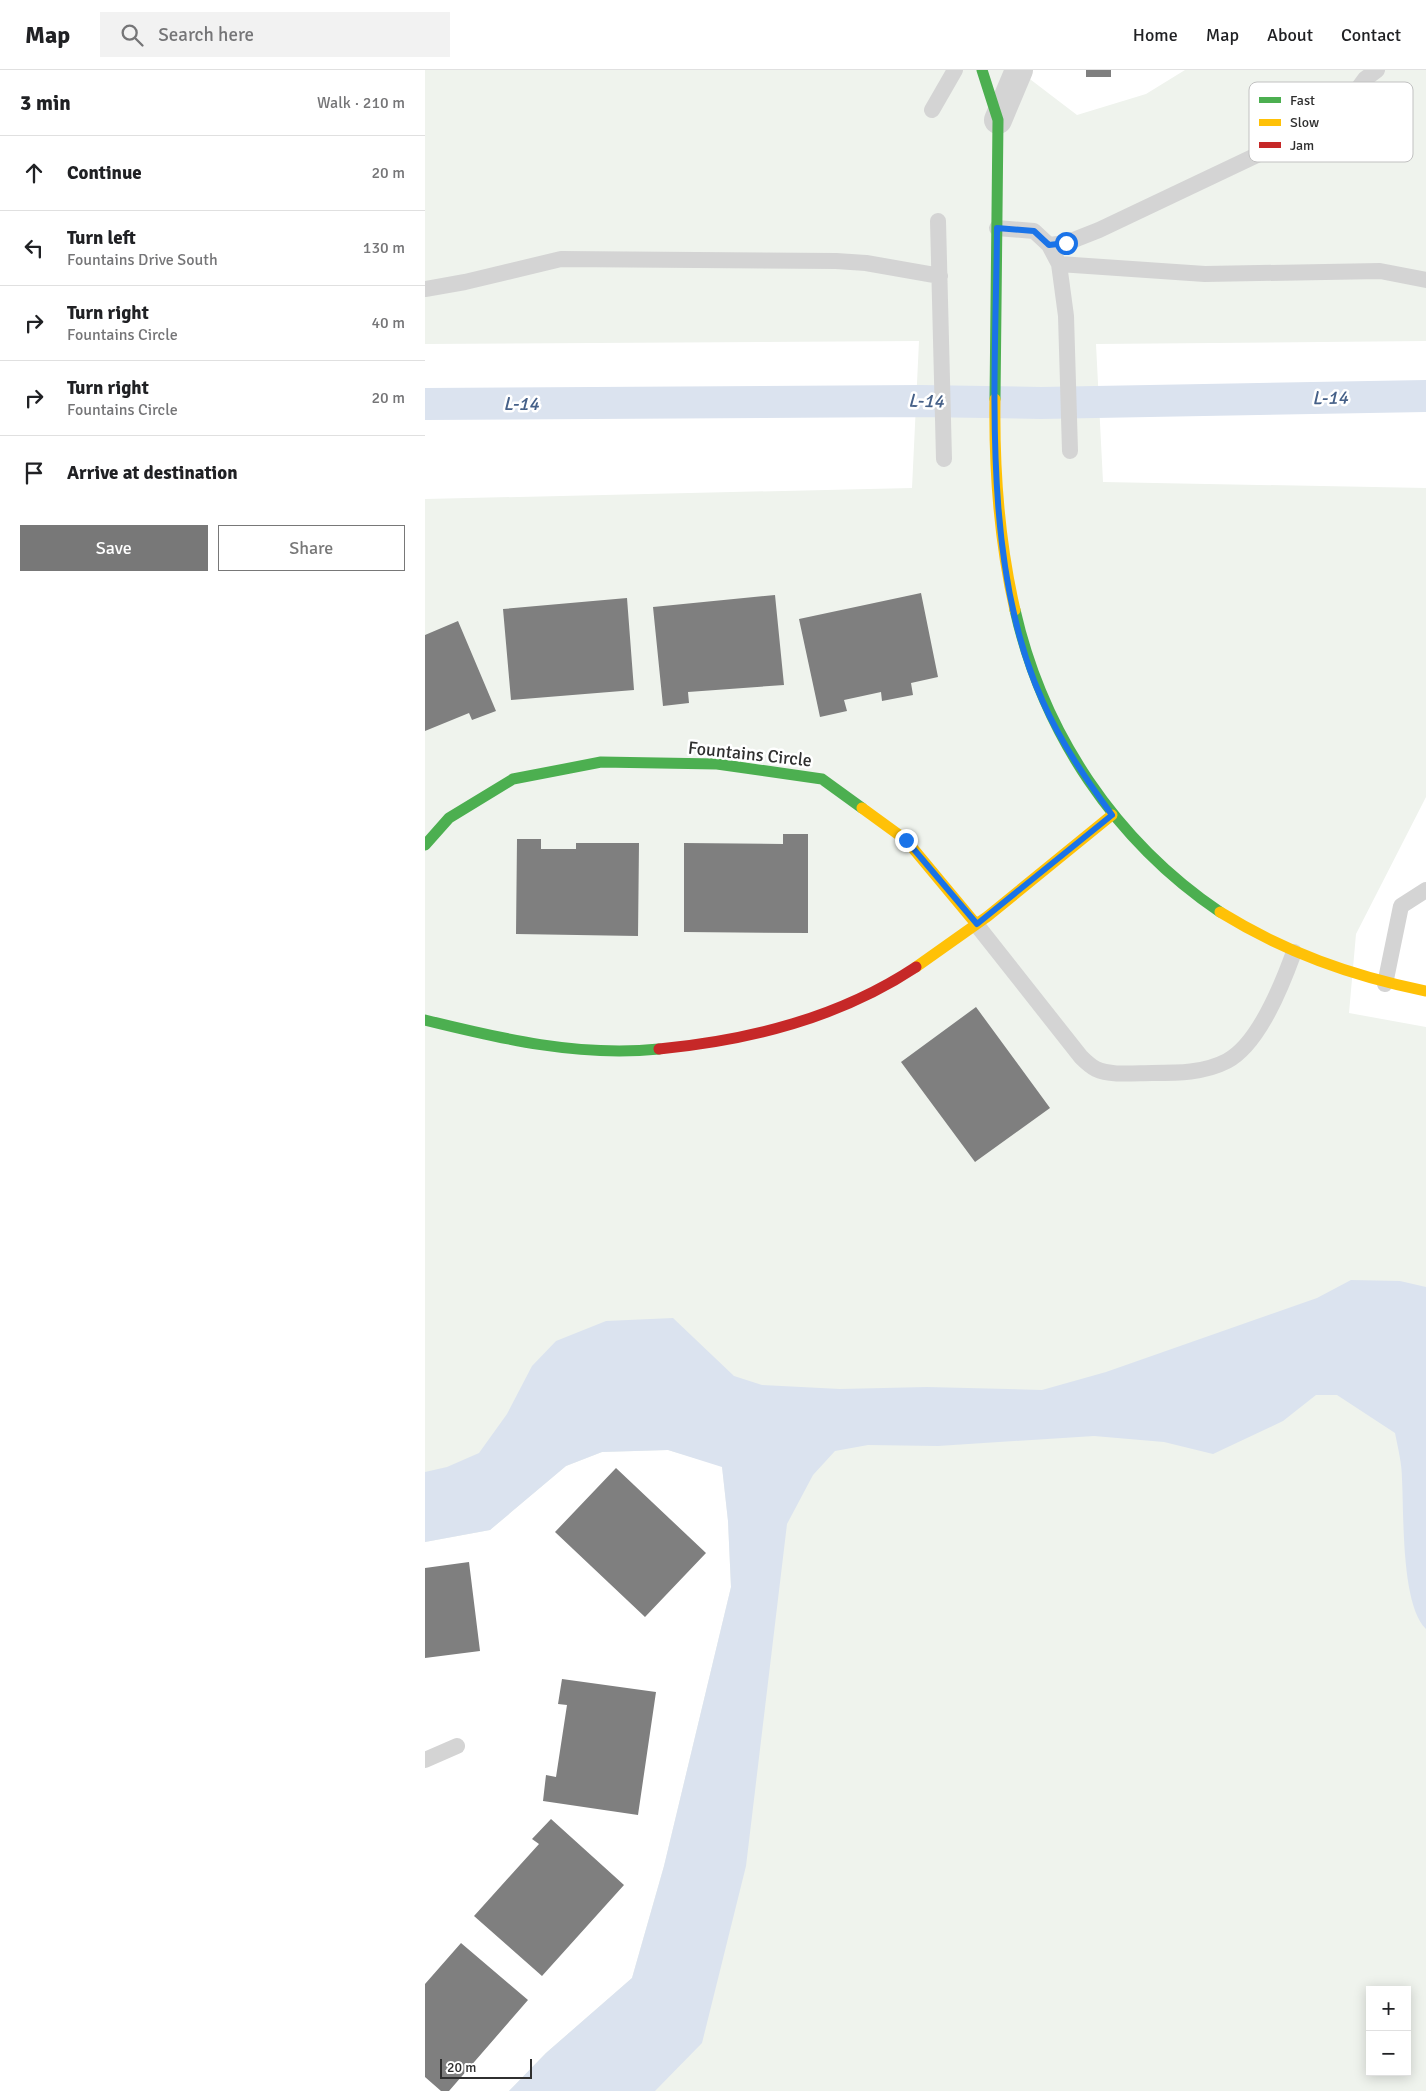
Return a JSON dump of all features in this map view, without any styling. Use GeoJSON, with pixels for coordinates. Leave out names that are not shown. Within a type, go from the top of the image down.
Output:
{"type":"FeatureCollection","features":[{"type":"Feature","properties":{"kind":"street"},"geometry":{"type":"LineString","coordinates":[[981,70],[998,120],[996,468],[1003,552],[1015,618],[1027,660],[1043,702],[1074,761],[1112,815],[1137,843],[1186,889],[1241,926],[1294,952],[1342,972],[1385,984],[1426,991]]}},
{"type":"Feature","properties":{"kind":"street"},"geometry":{"type":"LineString","coordinates":[[998,120],[1019,70]]}},
{"type":"Feature","properties":{"kind":"street","name":"Fountains Circle"},"geometry":{"type":"LineString","coordinates":[[425,845],[449,818],[513,779],[601,762],[727,766],[823,780],[906,840],[977,924]]}},
{"type":"Feature","properties":{"kind":"street"},"geometry":{"type":"LineString","coordinates":[[425,1020],[519,1042],[566,1049],[638,1051],[709,1045],[801,1022],[845,1005],[909,972],[977,924],[1112,815]]}},
{"type":"Feature","properties":{"kind":"lane"},"geometry":{"type":"LineString","coordinates":[[933,110],[955,70]]}},
{"type":"Feature","properties":{"kind":"lane"},"geometry":{"type":"LineString","coordinates":[[1363,82],[1377,70]]}},
{"type":"Feature","properties":{"kind":"lane"},"geometry":{"type":"LineString","coordinates":[[1049,245],[1066,243],[1099,230],[1249,158]]}},
{"type":"Feature","properties":{"kind":"lane"},"geometry":{"type":"LineString","coordinates":[[938,221],[944,459]]}},
{"type":"Feature","properties":{"kind":"lane"},"geometry":{"type":"LineString","coordinates":[[997,228],[1034,231],[1049,245],[1059,264],[1066,316],[1069,450]]}},
{"type":"Feature","properties":{"kind":"lane"},"geometry":{"type":"LineString","coordinates":[[425,289],[465,282],[561,259],[836,261],[865,263],[940,276]]}},
{"type":"Feature","properties":{"kind":"lane"},"geometry":{"type":"LineString","coordinates":[[1059,264],[1205,274],[1380,270],[1426,280]]}},
{"type":"Feature","properties":{"kind":"lane"},"geometry":{"type":"LineString","coordinates":[[1385,984],[1401,906],[1426,890]]}},
{"type":"Feature","properties":{"kind":"lane"},"geometry":{"type":"LineString","coordinates":[[977,924],[1081,1057],[1097,1070],[1115,1072],[1181,1073],[1209,1069],[1229,1060],[1248,1043],[1263,1019],[1281,987],[1294,952]]}},
{"type":"Feature","properties":{"kind":"lane"},"geometry":{"type":"LineString","coordinates":[[425,1760],[457,1746]]}},
{"type":"Feature","properties":{"kind":"shaded area"},"geometry":{"type":"Polygon","coordinates":[[[425,70],[1018,70],[1077,115],[1146,94],[1185,70],[1426,70],[1426,341],[1096,344],[1103,482],[1426,488],[1426,797],[1356,934],[1349,1013],[1426,1027],[1426,2091],[509,2091],[546,2053],[632,1978],[664,1866],[731,1587],[728,1521],[722,1466],[668,1450],[602,1452],[566,1466],[490,1530],[425,1542],[425,499],[912,488],[919,341],[425,344],[425,70]]]}},
{"type":"Feature","properties":{"kind":"shaded area"},"geometry":{"type":"Polygon","coordinates":[[[1351,1280],[1400,1281],[1426,1287],[1426,1629],[1418,1617],[1408,1580],[1405,1559],[1400,1456],[1395,1433],[1337,1395],[1316,1395],[1283,1421],[1213,1454],[1164,1442],[1094,1436],[938,1446],[868,1445],[835,1451],[813,1475],[787,1524],[746,1866],[702,2043],[655,2091],[509,2091],[546,2053],[632,1978],[664,1866],[731,1587],[728,1521],[722,1467],[668,1450],[602,1452],[566,1466],[490,1530],[425,1542],[425,1472],[447,1467],[479,1453],[507,1414],[532,1366],[556,1341],[606,1321],[673,1318],[734,1376],[762,1385],[840,1389],[927,1387],[1042,1390],[1106,1372],[1317,1298],[1351,1280]]]}},
{"type":"Feature","properties":{"kind":"building"},"geometry":{"type":"Polygon","coordinates":[[[1086,70],[1111,70],[1111,77],[1086,77],[1086,70]]]}},
{"type":"Feature","properties":{"kind":"building"},"geometry":{"type":"Polygon","coordinates":[[[921,593],[938,677],[911,683],[913,695],[882,701],[881,692],[844,700],[847,711],[820,717],[799,619],[921,593]]]}},
{"type":"Feature","properties":{"kind":"building"},"geometry":{"type":"Polygon","coordinates":[[[775,595],[784,685],[688,692],[689,703],[663,706],[653,607],[775,595]]]}},
{"type":"Feature","properties":{"kind":"building"},"geometry":{"type":"Polygon","coordinates":[[[627,598],[634,690],[511,700],[503,609],[627,598]]]}},
{"type":"Feature","properties":{"kind":"building"},"geometry":{"type":"Polygon","coordinates":[[[458,621],[496,711],[472,720],[469,713],[425,731],[425,635],[458,621]]]}},
{"type":"Feature","properties":{"kind":"building"},"geometry":{"type":"Polygon","coordinates":[[[783,834],[808,834],[808,933],[684,932],[684,843],[783,844],[783,834]]]}},
{"type":"Feature","properties":{"kind":"building"},"geometry":{"type":"Polygon","coordinates":[[[517,839],[541,839],[541,849],[576,849],[576,843],[639,843],[638,936],[516,934],[517,839]]]}},
{"type":"Feature","properties":{"kind":"building"},"geometry":{"type":"Polygon","coordinates":[[[976,1007],[1050,1108],[975,1162],[901,1062],[976,1007]]]}},
{"type":"Feature","properties":{"kind":"building"},"geometry":{"type":"Polygon","coordinates":[[[616,1468],[706,1553],[645,1617],[555,1532],[616,1468]]]}},
{"type":"Feature","properties":{"kind":"building"},"geometry":{"type":"Polygon","coordinates":[[[469,1562],[480,1651],[425,1658],[425,1568],[469,1562]]]}},
{"type":"Feature","properties":{"kind":"building"},"geometry":{"type":"Polygon","coordinates":[[[562,1679],[656,1692],[638,1815],[543,1801],[546,1775],[556,1777],[567,1705],[558,1704],[562,1679]]]}},
{"type":"Feature","properties":{"kind":"building"},"geometry":{"type":"Polygon","coordinates":[[[551,1819],[624,1885],[542,1976],[474,1916],[539,1844],[532,1839],[551,1819]]]}},
{"type":"Feature","properties":{"kind":"building"},"geometry":{"type":"Polygon","coordinates":[[[461,1943],[528,2000],[449,2091],[441,2091],[425,2077],[425,1984],[461,1943]]]}},
{"type":"Feature","properties":{"kind":"waterway","name":"L-14"},"geometry":{"type":"LineString","coordinates":[[425,404],[921,401],[1041,403],[1426,396]]}},
{"type":"Feature","properties":{"kind":"traffic: fast"},"geometry":{"type":"LineString","coordinates":[[982,70],[998,120],[995,399]]}},
{"type":"Feature","properties":{"kind":"traffic: fast"},"geometry":{"type":"LineString","coordinates":[[1015,610],[1028,655],[1044,699],[1064,741],[1089,780],[1116,818],[1148,852],[1182,884],[1220,912]]}},
{"type":"Feature","properties":{"kind":"traffic: fast"},"geometry":{"type":"LineString","coordinates":[[425,845],[449,818],[513,779],[601,762],[717,764],[822,779],[862,808]]}},
{"type":"Feature","properties":{"kind":"traffic: fast"},"geometry":{"type":"LineString","coordinates":[[425,1020],[541,1045],[599,1051],[659,1049]]}},
{"type":"Feature","properties":{"kind":"traffic: slow"},"geometry":{"type":"LineString","coordinates":[[995,399],[995,452],[1001,532],[1015,610]]}},
{"type":"Feature","properties":{"kind":"traffic: slow"},"geometry":{"type":"LineString","coordinates":[[862,808],[906,840],[976,924]]}},
{"type":"Feature","properties":{"kind":"traffic: slow"},"geometry":{"type":"LineString","coordinates":[[916,967],[988,916],[1112,815]]}},
{"type":"Feature","properties":{"kind":"traffic: slow"},"geometry":{"type":"LineString","coordinates":[[1220,912],[1269,939],[1319,961],[1371,978],[1426,991]]}},
{"type":"Feature","properties":{"kind":"traffic: jam"},"geometry":{"type":"LineString","coordinates":[[659,1049],[727,1040],[793,1024],[856,1000],[887,985],[916,967]]}},
{"type":"Feature","properties":{"kind":"route"},"geometry":{"type":"LineString","coordinates":[[906,840],[977,924],[1112,815],[1074,761],[1043,702],[1027,660],[1015,618],[1003,552],[996,468],[997,228],[1034,231],[1049,245],[1066,243]]}}]}
